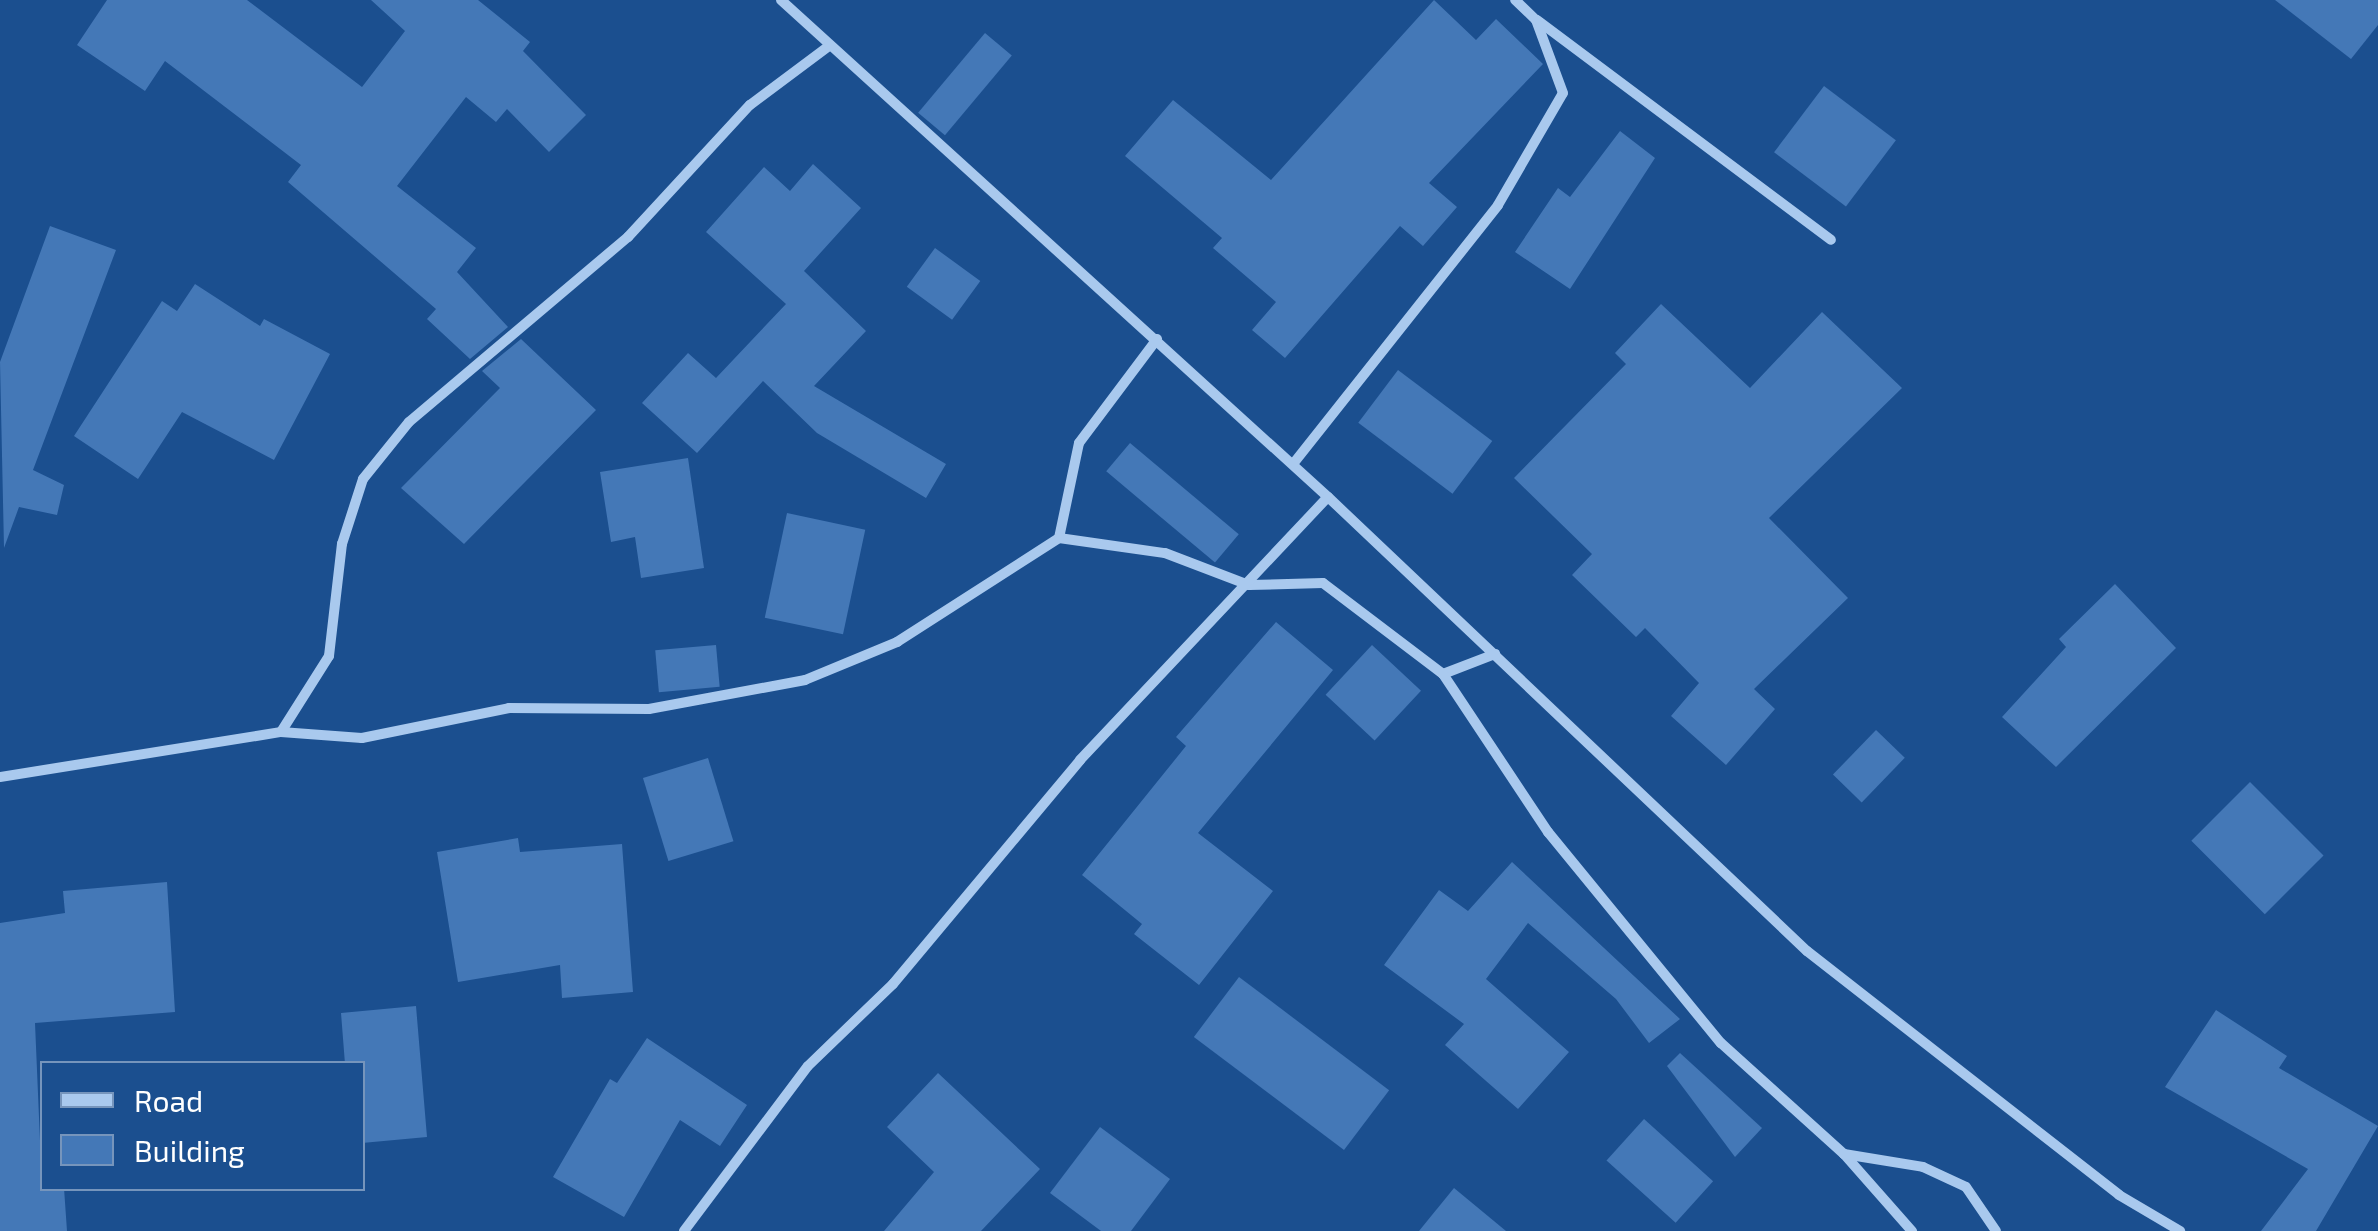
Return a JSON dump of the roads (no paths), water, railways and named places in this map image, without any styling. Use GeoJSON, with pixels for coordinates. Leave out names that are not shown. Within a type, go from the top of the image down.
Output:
{"type":"FeatureCollection","features":[{"type":"Feature","properties":{"kind":"street"},"geometry":{"type":"LineString","coordinates":[[781,0],[1293,464],[1806,951],[2119,1195],[2180,1231]]}},
{"type":"Feature","properties":{"kind":"street"},"geometry":{"type":"LineString","coordinates":[[1515,0],[1536,20],[1831,240]]}},
{"type":"Feature","properties":{"kind":"street"},"geometry":{"type":"LineString","coordinates":[[1293,464],[1498,206],[1563,93],[1536,20]]}},
{"type":"Feature","properties":{"kind":"street"},"geometry":{"type":"LineString","coordinates":[[282,732],[329,656],[342,544],[363,480],[410,422],[628,237],[750,105],[830,46]]}},
{"type":"Feature","properties":{"kind":"street"},"geometry":{"type":"LineString","coordinates":[[1060,538],[1079,443],[1157,340]]}},
{"type":"Feature","properties":{"kind":"street"},"geometry":{"type":"LineString","coordinates":[[684,1231],[808,1066],[1328,497]]}},
{"type":"Feature","properties":{"kind":"street"},"geometry":{"type":"LineString","coordinates":[[0,778],[282,732],[362,738],[509,708],[649,708],[804,680],[897,642],[1060,538],[1165,553],[1249,585],[1323,583],[1443,674],[1548,832],[1721,1043],[1844,1154],[1912,1231]]}},
{"type":"Feature","properties":{"kind":"street"},"geometry":{"type":"LineString","coordinates":[[1443,674],[1495,654]]}},
{"type":"Feature","properties":{"kind":"street"},"geometry":{"type":"LineString","coordinates":[[1844,1154],[1922,1167],[1966,1187],[1996,1231]]}}]}
